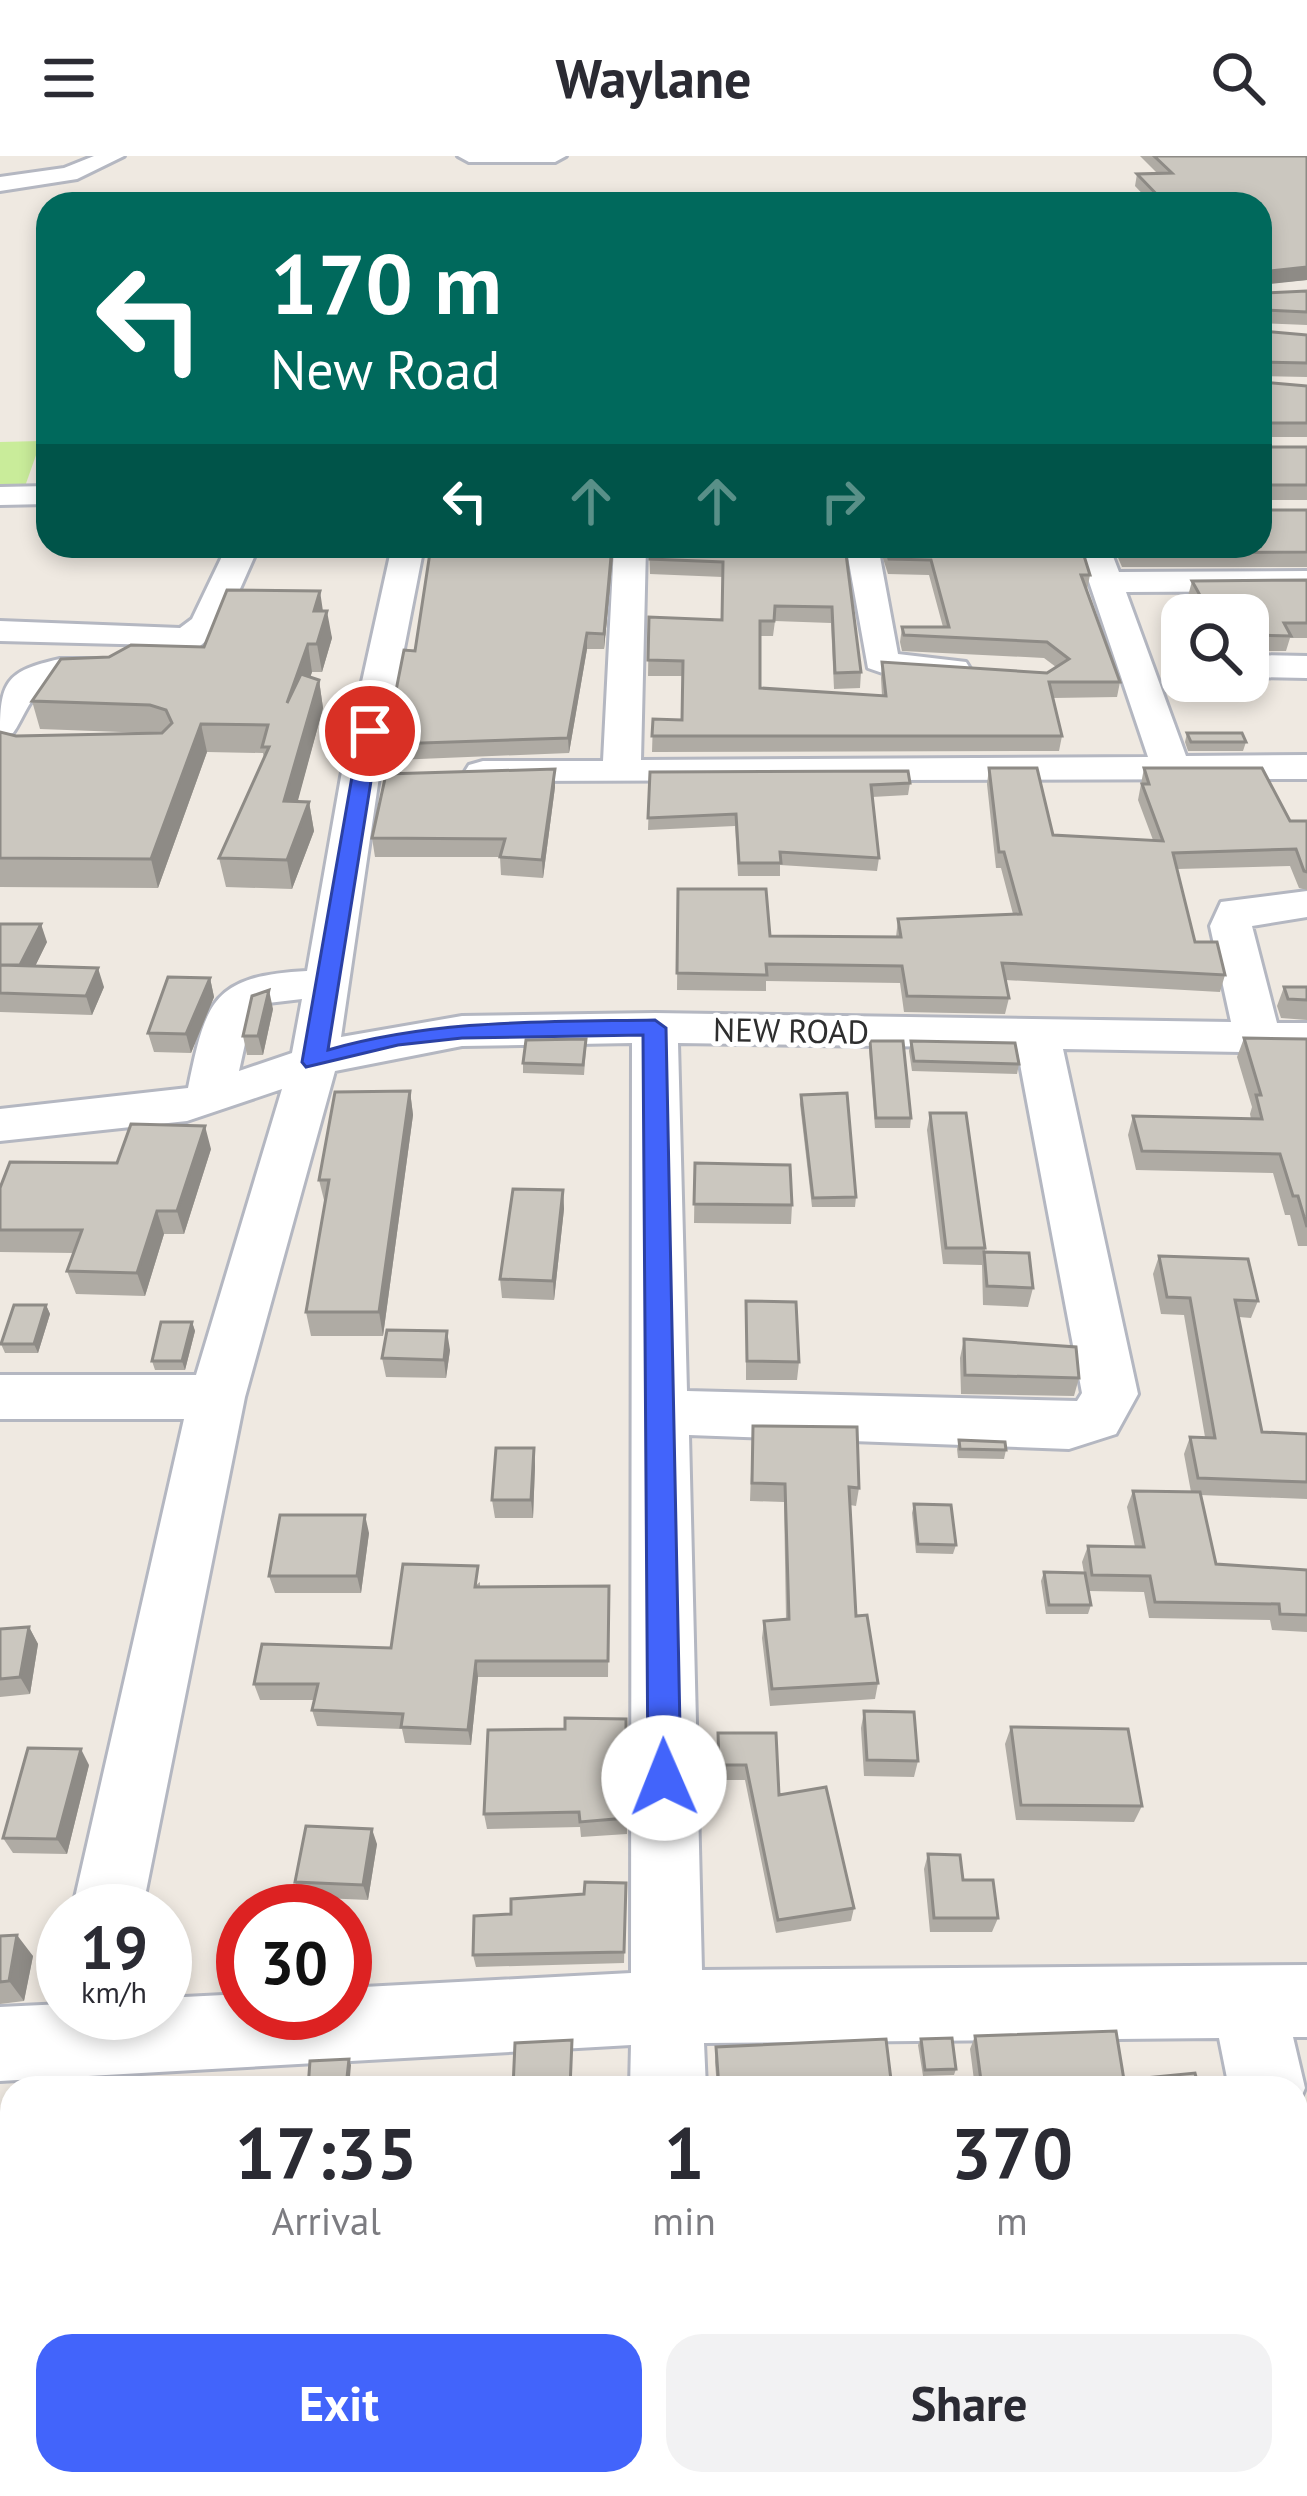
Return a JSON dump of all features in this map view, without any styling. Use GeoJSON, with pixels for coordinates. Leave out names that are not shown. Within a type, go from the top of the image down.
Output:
{"type":"FeatureCollection","features":[{"type":"Feature","properties":{"kind":"street"},"geometry":{"type":"LineString","coordinates":[[0,184],[69,174],[113,156]]}},
{"type":"Feature","properties":{"kind":"street"},"geometry":{"type":"LineString","coordinates":[[469,156],[555,156]]}},
{"type":"Feature","properties":{"kind":"street"},"geometry":{"type":"LineString","coordinates":[[0,496],[36,495]]}},
{"type":"Feature","properties":{"kind":"street"},"geometry":{"type":"LineString","coordinates":[[203,658],[207,625],[238,558]]}},
{"type":"Feature","properties":{"kind":"street"},"geometry":{"type":"LineString","coordinates":[[112,1884],[217,1397],[314,1062],[327,984],[384,776],[407,558]]}},
{"type":"Feature","properties":{"kind":"street"},"geometry":{"type":"LineString","coordinates":[[622,768],[630,558]]}},
{"type":"Feature","properties":{"kind":"street"},"geometry":{"type":"LineString","coordinates":[[864,558],[881,660],[897,668],[977,671]]}},
{"type":"Feature","properties":{"kind":"street"},"geometry":{"type":"LineString","coordinates":[[1097,558],[1170,766]]}},
{"type":"Feature","properties":{"kind":"street"},"geometry":{"type":"LineString","coordinates":[[1106,583],[1307,581]]}},
{"type":"Feature","properties":{"kind":"street"},"geometry":{"type":"LineString","coordinates":[[0,631],[203,658]]}},
{"type":"Feature","properties":{"kind":"street"},"geometry":{"type":"LineString","coordinates":[[8,738],[11,697],[53,669],[203,658]]}},
{"type":"Feature","properties":{"kind":"street"},"geometry":{"type":"LineString","coordinates":[[1136,665],[1161,666]]}},
{"type":"Feature","properties":{"kind":"street"},"geometry":{"type":"LineString","coordinates":[[1269,666],[1307,667]]}},
{"type":"Feature","properties":{"kind":"street"},"geometry":{"type":"LineString","coordinates":[[455,774],[622,768],[1307,767]]}},
{"type":"Feature","properties":{"kind":"street"},"geometry":{"type":"LineString","coordinates":[[1258,1038],[1231,926],[1236,911],[1307,904]]}},
{"type":"Feature","properties":{"kind":"street"},"geometry":{"type":"LineString","coordinates":[[210,1098],[229,1011],[239,995],[261,987],[327,984]]}},
{"type":"Feature","properties":{"kind":"street"},"geometry":{"type":"LineString","coordinates":[[655,1028],[668,2076]]}},
{"type":"Feature","properties":{"kind":"street","name":"NEW ROAD"},"geometry":{"type":"LineString","coordinates":[[0,1125],[133,1115],[210,1098],[397,1038],[462,1031],[655,1028],[1307,1038]]}},
{"type":"Feature","properties":{"kind":"street"},"geometry":{"type":"LineString","coordinates":[[660,1412],[1069,1426],[1096,1418],[1110,1394],[1037,1034]]}},
{"type":"Feature","properties":{"kind":"street"},"geometry":{"type":"LineString","coordinates":[[0,1397],[217,1397]]}},
{"type":"Feature","properties":{"kind":"street"},"geometry":{"type":"LineString","coordinates":[[0,2044],[77,2047],[668,2007],[1277,2002],[1268,2076]]}},
{"type":"Feature","properties":{"kind":"green space"},"geometry":{"type":"Polygon","coordinates":[[[36,441],[23,492],[0,493],[0,442],[36,441]]]}},
{"type":"Feature","properties":{"kind":"building"},"geometry":{"type":"Polygon","coordinates":[[[1154,156],[1307,156],[1307,267],[1272,271],[1272,192],[1154,192],[1137,174],[1172,173],[1154,156]]]}},
{"type":"Feature","properties":{"kind":"building"},"geometry":{"type":"Polygon","coordinates":[[[1307,291],[1307,312],[1272,310],[1272,293],[1307,291]]]}},
{"type":"Feature","properties":{"kind":"building"},"geometry":{"type":"Polygon","coordinates":[[[1272,332],[1307,335],[1307,363],[1272,362],[1272,332]]]}},
{"type":"Feature","properties":{"kind":"building"},"geometry":{"type":"Polygon","coordinates":[[[1272,383],[1307,386],[1307,423],[1272,423],[1272,383]]]}},
{"type":"Feature","properties":{"kind":"building"},"geometry":{"type":"Polygon","coordinates":[[[1272,447],[1307,447],[1307,485],[1272,485],[1272,447]]]}},
{"type":"Feature","properties":{"kind":"building"},"geometry":{"type":"Polygon","coordinates":[[[1272,510],[1307,510],[1307,552],[1272,552],[1272,510]]]}},
{"type":"Feature","properties":{"kind":"building"},"geometry":{"type":"Polygon","coordinates":[[[429,558],[611,558],[604,634],[587,633],[568,738],[393,744],[398,726],[389,726],[404,650],[415,651],[429,558]]]}},
{"type":"Feature","properties":{"kind":"building"},"geometry":{"type":"Polygon","coordinates":[[[847,558],[861,672],[835,673],[832,607],[775,606],[774,621],[760,621],[760,688],[886,696],[882,662],[1047,673],[1069,659],[1047,642],[904,635],[902,627],[949,627],[931,560],[889,558],[1085,558],[1090,575],[1081,575],[1120,682],[1049,682],[1062,736],[652,736],[653,719],[682,720],[683,661],[648,660],[649,617],[722,620],[723,562],[650,559],[847,558]]]}},
{"type":"Feature","properties":{"kind":"building"},"geometry":{"type":"Polygon","coordinates":[[[1307,580],[1307,623],[1284,623],[1291,636],[1269,635],[1269,594],[1199,594],[1192,581],[1307,580]]]}},
{"type":"Feature","properties":{"kind":"building"},"geometry":{"type":"Polygon","coordinates":[[[227,590],[320,591],[314,611],[327,611],[317,644],[308,644],[287,703],[301,674],[319,680],[284,801],[309,802],[287,860],[219,858],[269,747],[262,747],[268,725],[201,724],[151,859],[0,858],[0,732],[16,736],[162,733],[172,723],[166,710],[150,705],[32,701],[61,659],[109,657],[131,645],[204,647],[227,590]]]}},
{"type":"Feature","properties":{"kind":"building"},"geometry":{"type":"Polygon","coordinates":[[[1187,733],[1242,733],[1246,742],[1191,742],[1187,733]]]}},
{"type":"Feature","properties":{"kind":"building"},"geometry":{"type":"Polygon","coordinates":[[[989,768],[1037,768],[1053,835],[1163,841],[1142,784],[1149,784],[1144,768],[1262,768],[1290,821],[1307,821],[1307,872],[1296,849],[1173,853],[1195,942],[1217,942],[1225,975],[1002,963],[1009,998],[907,996],[902,966],[766,964],[767,975],[677,973],[678,889],[766,889],[770,936],[901,937],[898,919],[1021,914],[1004,852],[999,852],[989,768]]]}},
{"type":"Feature","properties":{"kind":"building"},"geometry":{"type":"Polygon","coordinates":[[[555,769],[542,860],[500,857],[505,839],[372,838],[386,774],[555,769]]]}},
{"type":"Feature","properties":{"kind":"building"},"geometry":{"type":"Polygon","coordinates":[[[908,771],[910,783],[871,785],[879,858],[780,852],[781,863],[739,863],[736,814],[648,818],[650,772],[908,771]]]}},
{"type":"Feature","properties":{"kind":"building"},"geometry":{"type":"Polygon","coordinates":[[[0,924],[41,924],[20,965],[0,965],[0,924]]]}},
{"type":"Feature","properties":{"kind":"building"},"geometry":{"type":"Polygon","coordinates":[[[0,965],[98,968],[86,996],[0,993],[0,965]]]}},
{"type":"Feature","properties":{"kind":"building"},"geometry":{"type":"Polygon","coordinates":[[[168,977],[210,978],[186,1034],[148,1033],[168,977]]]}},
{"type":"Feature","properties":{"kind":"building"},"geometry":{"type":"Polygon","coordinates":[[[1284,987],[1307,987],[1307,1000],[1288,999],[1284,987]]]}},
{"type":"Feature","properties":{"kind":"building"},"geometry":{"type":"Polygon","coordinates":[[[269,990],[258,1036],[243,1036],[252,996],[269,990]]]}},
{"type":"Feature","properties":{"kind":"building"},"geometry":{"type":"Polygon","coordinates":[[[1244,1038],[1307,1039],[1307,1227],[1280,1154],[1142,1151],[1133,1116],[1262,1119],[1256,1095],[1261,1095],[1244,1038]]]}},
{"type":"Feature","properties":{"kind":"building"},"geometry":{"type":"Polygon","coordinates":[[[586,1039],[583,1065],[523,1063],[526,1040],[586,1039]]]}},
{"type":"Feature","properties":{"kind":"building"},"geometry":{"type":"Polygon","coordinates":[[[870,1041],[903,1041],[911,1118],[876,1118],[870,1041]]]}},
{"type":"Feature","properties":{"kind":"building"},"geometry":{"type":"Polygon","coordinates":[[[911,1041],[1015,1043],[1019,1064],[914,1061],[911,1041]]]}},
{"type":"Feature","properties":{"kind":"building"},"geometry":{"type":"Polygon","coordinates":[[[410,1091],[379,1312],[306,1312],[329,1180],[319,1180],[335,1092],[410,1091]]]}},
{"type":"Feature","properties":{"kind":"building"},"geometry":{"type":"Polygon","coordinates":[[[847,1093],[856,1197],[813,1198],[801,1095],[847,1093]]]}},
{"type":"Feature","properties":{"kind":"building"},"geometry":{"type":"Polygon","coordinates":[[[930,1113],[966,1113],[985,1248],[946,1248],[930,1113]]]}},
{"type":"Feature","properties":{"kind":"building"},"geometry":{"type":"Polygon","coordinates":[[[131,1124],[205,1126],[177,1211],[157,1211],[137,1273],[67,1271],[82,1230],[0,1230],[0,1188],[10,1162],[117,1163],[131,1124]]]}},
{"type":"Feature","properties":{"kind":"building"},"geometry":{"type":"Polygon","coordinates":[[[695,1163],[790,1165],[792,1205],[694,1204],[695,1163]]]}},
{"type":"Feature","properties":{"kind":"building"},"geometry":{"type":"Polygon","coordinates":[[[513,1189],[563,1190],[553,1281],[500,1279],[513,1189]]]}},
{"type":"Feature","properties":{"kind":"building"},"geometry":{"type":"Polygon","coordinates":[[[984,1252],[1029,1253],[1033,1288],[987,1286],[984,1252]]]}},
{"type":"Feature","properties":{"kind":"building"},"geometry":{"type":"Polygon","coordinates":[[[1159,1256],[1248,1259],[1258,1301],[1235,1300],[1262,1432],[1307,1434],[1307,1482],[1198,1478],[1190,1437],[1215,1438],[1190,1298],[1167,1297],[1159,1256]]]}},
{"type":"Feature","properties":{"kind":"building"},"geometry":{"type":"Polygon","coordinates":[[[746,1301],[796,1302],[799,1362],[747,1361],[746,1301]]]}},
{"type":"Feature","properties":{"kind":"building"},"geometry":{"type":"Polygon","coordinates":[[[14,1305],[46,1305],[34,1344],[1,1344],[14,1305]]]}},
{"type":"Feature","properties":{"kind":"building"},"geometry":{"type":"Polygon","coordinates":[[[161,1322],[192,1322],[182,1361],[152,1361],[161,1322]]]}},
{"type":"Feature","properties":{"kind":"building"},"geometry":{"type":"Polygon","coordinates":[[[387,1330],[447,1331],[444,1360],[382,1358],[387,1330]]]}},
{"type":"Feature","properties":{"kind":"building"},"geometry":{"type":"Polygon","coordinates":[[[964,1339],[1076,1347],[1079,1378],[965,1375],[964,1339]]]}},
{"type":"Feature","properties":{"kind":"building"},"geometry":{"type":"Polygon","coordinates":[[[753,1426],[857,1427],[859,1488],[849,1487],[856,1616],[867,1615],[878,1683],[772,1689],[764,1621],[789,1619],[785,1484],[752,1483],[753,1426]]]}},
{"type":"Feature","properties":{"kind":"building"},"geometry":{"type":"Polygon","coordinates":[[[959,1440],[1005,1442],[1006,1450],[960,1449],[959,1440]]]}},
{"type":"Feature","properties":{"kind":"building"},"geometry":{"type":"Polygon","coordinates":[[[496,1448],[534,1448],[531,1500],[492,1500],[496,1448]]]}},
{"type":"Feature","properties":{"kind":"building"},"geometry":{"type":"Polygon","coordinates":[[[1133,1491],[1200,1492],[1216,1564],[1307,1570],[1307,1615],[1280,1614],[1279,1604],[1155,1602],[1150,1576],[1092,1575],[1088,1546],[1144,1547],[1133,1491]]]}},
{"type":"Feature","properties":{"kind":"building"},"geometry":{"type":"Polygon","coordinates":[[[914,1504],[951,1505],[956,1545],[918,1544],[914,1504]]]}},
{"type":"Feature","properties":{"kind":"building"},"geometry":{"type":"Polygon","coordinates":[[[280,1515],[365,1515],[357,1576],[269,1576],[280,1515]]]}},
{"type":"Feature","properties":{"kind":"building"},"geometry":{"type":"Polygon","coordinates":[[[403,1564],[478,1566],[475,1587],[609,1586],[608,1661],[476,1661],[468,1730],[401,1727],[403,1714],[312,1710],[318,1684],[254,1684],[262,1644],[391,1648],[403,1564]]]}},
{"type":"Feature","properties":{"kind":"building"},"geometry":{"type":"Polygon","coordinates":[[[1044,1572],[1085,1573],[1091,1605],[1049,1605],[1044,1572]]]}},
{"type":"Feature","properties":{"kind":"building"},"geometry":{"type":"Polygon","coordinates":[[[29,1627],[20,1677],[0,1679],[0,1629],[29,1627]]]}},
{"type":"Feature","properties":{"kind":"building"},"geometry":{"type":"Polygon","coordinates":[[[864,1711],[914,1712],[918,1761],[867,1760],[864,1711]]]}},
{"type":"Feature","properties":{"kind":"building"},"geometry":{"type":"Polygon","coordinates":[[[565,1718],[626,1719],[626,1818],[580,1822],[579,1812],[484,1814],[488,1730],[565,1729],[565,1718]]]}},
{"type":"Feature","properties":{"kind":"building"},"geometry":{"type":"Polygon","coordinates":[[[1011,1727],[1128,1729],[1142,1806],[1021,1805],[1011,1727]]]}},
{"type":"Feature","properties":{"kind":"building"},"geometry":{"type":"Polygon","coordinates":[[[718,1733],[776,1733],[779,1795],[826,1787],[854,1908],[778,1920],[746,1765],[719,1765],[718,1733]]]}},
{"type":"Feature","properties":{"kind":"building"},"geometry":{"type":"Polygon","coordinates":[[[28,1748],[81,1749],[57,1839],[3,1838],[28,1748]]]}},
{"type":"Feature","properties":{"kind":"building"},"geometry":{"type":"Polygon","coordinates":[[[306,1826],[372,1829],[363,1884],[295,1882],[306,1826]]]}},
{"type":"Feature","properties":{"kind":"building"},"geometry":{"type":"Polygon","coordinates":[[[928,1854],[960,1855],[963,1880],[993,1880],[998,1918],[934,1918],[928,1854]]]}},
{"type":"Feature","properties":{"kind":"building"},"geometry":{"type":"Polygon","coordinates":[[[585,1882],[626,1883],[624,1952],[473,1955],[474,1916],[511,1914],[511,1899],[584,1894],[585,1882]]]}},
{"type":"Feature","properties":{"kind":"building"},"geometry":{"type":"Polygon","coordinates":[[[17,1935],[9,1981],[0,1982],[0,1936],[17,1935]]]}},
{"type":"Feature","properties":{"kind":"building"},"geometry":{"type":"Polygon","coordinates":[[[1116,2031],[1123,2076],[980,2076],[975,2036],[1116,2031]]]}},
{"type":"Feature","properties":{"kind":"building"},"geometry":{"type":"Polygon","coordinates":[[[952,2038],[956,2069],[925,2070],[921,2039],[952,2038]]]}},
{"type":"Feature","properties":{"kind":"building"},"geometry":{"type":"Polygon","coordinates":[[[886,2039],[891,2076],[718,2076],[716,2047],[886,2039]]]}},
{"type":"Feature","properties":{"kind":"building"},"geometry":{"type":"Polygon","coordinates":[[[572,2040],[570,2076],[514,2076],[515,2043],[572,2040]]]}},
{"type":"Feature","properties":{"kind":"building"},"geometry":{"type":"Polygon","coordinates":[[[349,2059],[347,2076],[309,2076],[310,2061],[349,2059]]]}},
{"type":"Feature","properties":{"kind":"route"},"geometry":{"type":"LineString","coordinates":[[370,731],[314,1062],[397,1038],[462,1031],[655,1028],[664,1778]]}}]}
